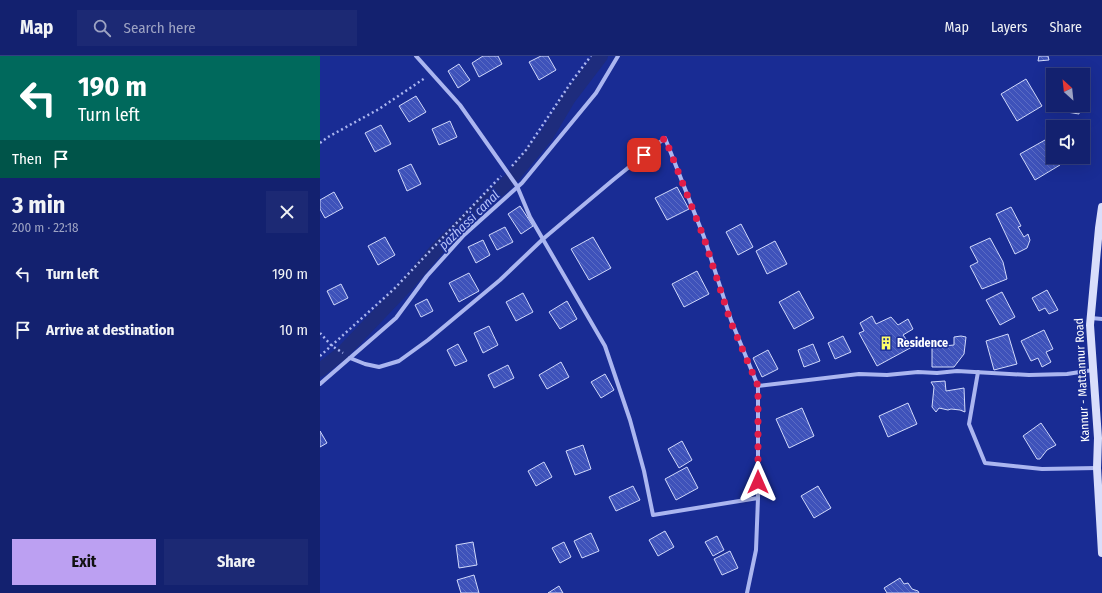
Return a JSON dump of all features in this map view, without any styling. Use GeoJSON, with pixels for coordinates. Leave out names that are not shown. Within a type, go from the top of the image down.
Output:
{"type":"FeatureCollection","features":[{"type":"Feature","properties":{"kind":"main road","name":"Kannur - Mattannur Road"},"geometry":{"type":"LineString","coordinates":[[1102,207],[1091,318],[1098,438],[1097,468],[1102,553]]}},
{"type":"Feature","properties":{"kind":"street"},"geometry":{"type":"LineString","coordinates":[[416,56],[460,105],[518,187],[530,217],[605,346],[630,420],[644,471],[653,514],[758,498]]}},
{"type":"Feature","properties":{"kind":"street"},"geometry":{"type":"LineString","coordinates":[[320,384],[396,318],[427,276],[464,235],[518,187],[596,93],[618,56]]}},
{"type":"Feature","properties":{"kind":"street"},"geometry":{"type":"LineString","coordinates":[[350,358],[365,364],[379,367],[399,361],[428,340],[500,280],[543,239],[612,180],[665,138],[704,238],[730,320],[758,386],[758,498],[756,550],[747,593]]}},
{"type":"Feature","properties":{"kind":"street"},"geometry":{"type":"LineString","coordinates":[[1091,318],[1102,319]]}},
{"type":"Feature","properties":{"kind":"street"},"geometry":{"type":"LineString","coordinates":[[758,386],[859,374],[887,375],[918,372],[937,373],[957,371],[1029,375],[1067,374],[1093,370]]}},
{"type":"Feature","properties":{"kind":"street"},"geometry":{"type":"LineString","coordinates":[[978,372],[969,424],[985,463],[1042,469],[1097,468]]}},
{"type":"Feature","properties":{"kind":"path"},"geometry":{"type":"LineString","coordinates":[[320,356],[333,346],[394,289],[508,172],[526,150],[568,87],[591,56]]}},
{"type":"Feature","properties":{"kind":"path"},"geometry":{"type":"LineString","coordinates":[[320,143],[328,137],[379,109],[432,74]]}},
{"type":"Feature","properties":{"kind":"path"},"geometry":{"type":"LineString","coordinates":[[320,334],[333,346],[344,353]]}},
{"type":"Feature","properties":{"kind":"building"},"geometry":{"type":"Polygon","coordinates":[[[483,56],[498,56],[502,64],[479,77],[472,63],[483,56]]]}},
{"type":"Feature","properties":{"kind":"building"},"geometry":{"type":"Polygon","coordinates":[[[541,56],[548,56],[556,70],[539,80],[529,62],[541,56]]]}},
{"type":"Feature","properties":{"kind":"building"},"geometry":{"type":"Polygon","coordinates":[[[1039,56],[1048,56],[1049,60],[1038,61],[1039,56]]]}},
{"type":"Feature","properties":{"kind":"building"},"geometry":{"type":"Polygon","coordinates":[[[459,64],[470,80],[458,88],[448,71],[459,64]]]}},
{"type":"Feature","properties":{"kind":"building"},"geometry":{"type":"Polygon","coordinates":[[[1026,79],[1042,106],[1017,121],[1001,94],[1026,79]]]}},
{"type":"Feature","properties":{"kind":"building"},"geometry":{"type":"Polygon","coordinates":[[[416,96],[426,112],[409,122],[399,106],[416,96]]]}},
{"type":"Feature","properties":{"kind":"building"},"geometry":{"type":"Polygon","coordinates":[[[1067,112],[1079,112],[1079,114],[1067,112]]]}},
{"type":"Feature","properties":{"kind":"building"},"geometry":{"type":"Polygon","coordinates":[[[450,121],[457,137],[439,145],[432,129],[450,121]]]}},
{"type":"Feature","properties":{"kind":"building"},"geometry":{"type":"Polygon","coordinates":[[[381,125],[391,144],[375,152],[365,133],[381,125]]]}},
{"type":"Feature","properties":{"kind":"building"},"geometry":{"type":"Polygon","coordinates":[[[1045,140],[1046,164],[1060,165],[1035,180],[1020,154],[1045,140]]]}},
{"type":"Feature","properties":{"kind":"building"},"geometry":{"type":"Polygon","coordinates":[[[411,164],[421,184],[407,191],[398,170],[411,164]]]}},
{"type":"Feature","properties":{"kind":"building"},"geometry":{"type":"Polygon","coordinates":[[[677,187],[689,209],[667,220],[655,198],[677,187]]]}},
{"type":"Feature","properties":{"kind":"building"},"geometry":{"type":"Polygon","coordinates":[[[334,192],[343,208],[325,218],[320,209],[320,200],[334,192]]]}},
{"type":"Feature","properties":{"kind":"building"},"geometry":{"type":"Polygon","coordinates":[[[520,206],[533,226],[521,234],[508,214],[520,206]]]}},
{"type":"Feature","properties":{"kind":"building"},"geometry":{"type":"Polygon","coordinates":[[[1011,207],[1021,226],[1018,227],[1024,237],[1028,234],[1030,240],[1027,248],[1015,254],[996,214],[1011,207]]]}},
{"type":"Feature","properties":{"kind":"building"},"geometry":{"type":"Polygon","coordinates":[[[741,224],[753,247],[738,255],[726,232],[741,224]]]}},
{"type":"Feature","properties":{"kind":"building"},"geometry":{"type":"Polygon","coordinates":[[[505,227],[513,242],[497,250],[489,235],[505,227]]]}},
{"type":"Feature","properties":{"kind":"building"},"geometry":{"type":"Polygon","coordinates":[[[385,237],[395,255],[378,265],[368,246],[385,237]]]}},
{"type":"Feature","properties":{"kind":"building"},"geometry":{"type":"Polygon","coordinates":[[[593,237],[611,268],[589,280],[571,249],[593,237]]]}},
{"type":"Feature","properties":{"kind":"building"},"geometry":{"type":"Polygon","coordinates":[[[990,238],[1003,262],[1007,279],[982,289],[970,266],[978,262],[970,247],[990,238]]]}},
{"type":"Feature","properties":{"kind":"building"},"geometry":{"type":"Polygon","coordinates":[[[483,240],[490,255],[476,263],[468,247],[483,240]]]}},
{"type":"Feature","properties":{"kind":"building"},"geometry":{"type":"Polygon","coordinates":[[[775,241],[787,264],[767,274],[756,251],[775,241]]]}},
{"type":"Feature","properties":{"kind":"building"},"geometry":{"type":"Polygon","coordinates":[[[697,271],[709,294],[684,307],[672,284],[697,271]]]}},
{"type":"Feature","properties":{"kind":"building"},"geometry":{"type":"Polygon","coordinates":[[[469,273],[479,291],[459,302],[449,283],[469,273]]]}},
{"type":"Feature","properties":{"kind":"building"},"geometry":{"type":"Polygon","coordinates":[[[341,284],[348,298],[334,305],[327,291],[341,284]]]}},
{"type":"Feature","properties":{"kind":"building"},"geometry":{"type":"Polygon","coordinates":[[[1047,290],[1058,310],[1049,314],[1045,308],[1039,311],[1032,298],[1047,290]]]}},
{"type":"Feature","properties":{"kind":"building"},"geometry":{"type":"Polygon","coordinates":[[[799,291],[814,318],[794,329],[779,302],[799,291]]]}},
{"type":"Feature","properties":{"kind":"building"},"geometry":{"type":"Polygon","coordinates":[[[1002,292],[1015,317],[1000,325],[986,300],[1002,292]]]}},
{"type":"Feature","properties":{"kind":"building"},"geometry":{"type":"Polygon","coordinates":[[[523,293],[533,312],[516,321],[506,302],[523,293]]]}},
{"type":"Feature","properties":{"kind":"building"},"geometry":{"type":"Polygon","coordinates":[[[427,299],[433,311],[421,317],[415,305],[427,299]]]}},
{"type":"Feature","properties":{"kind":"building"},"geometry":{"type":"Polygon","coordinates":[[[567,301],[577,319],[560,329],[549,312],[567,301]]]}},
{"type":"Feature","properties":{"kind":"building","name":"Residence"},"geometry":{"type":"Polygon","coordinates":[[[872,316],[876,324],[891,317],[898,325],[908,319],[913,329],[903,335],[912,347],[877,366],[859,333],[864,331],[860,323],[872,316]]]}},
{"type":"Feature","properties":{"kind":"building"},"geometry":{"type":"Polygon","coordinates":[[[489,326],[498,345],[483,353],[474,333],[489,326]]]}},
{"type":"Feature","properties":{"kind":"building"},"geometry":{"type":"Polygon","coordinates":[[[1044,330],[1053,349],[1046,352],[1051,362],[1042,367],[1038,358],[1031,361],[1021,341],[1044,330]]]}},
{"type":"Feature","properties":{"kind":"building"},"geometry":{"type":"Polygon","coordinates":[[[1008,334],[1017,364],[994,370],[986,341],[1008,334]]]}},
{"type":"Feature","properties":{"kind":"building"},"geometry":{"type":"Polygon","coordinates":[[[843,336],[851,352],[835,359],[828,343],[843,336]]]}},
{"type":"Feature","properties":{"kind":"building","name":"Residence"},"geometry":{"type":"Polygon","coordinates":[[[954,337],[966,337],[964,354],[954,367],[932,367],[932,340],[935,345],[954,345],[954,337]]]}},
{"type":"Feature","properties":{"kind":"building"},"geometry":{"type":"Polygon","coordinates":[[[458,344],[467,361],[455,366],[447,350],[458,344]]]}},
{"type":"Feature","properties":{"kind":"building"},"geometry":{"type":"Polygon","coordinates":[[[813,344],[820,361],[804,367],[798,350],[813,344]]]}},
{"type":"Feature","properties":{"kind":"building"},"geometry":{"type":"Polygon","coordinates":[[[768,350],[778,369],[762,377],[753,358],[768,350]]]}},
{"type":"Feature","properties":{"kind":"building"},"geometry":{"type":"Polygon","coordinates":[[[561,362],[569,377],[547,389],[539,375],[561,362]]]}},
{"type":"Feature","properties":{"kind":"building"},"geometry":{"type":"Polygon","coordinates":[[[508,365],[514,378],[494,388],[488,375],[508,365]]]}},
{"type":"Feature","properties":{"kind":"building"},"geometry":{"type":"Polygon","coordinates":[[[605,374],[614,390],[601,398],[591,382],[605,374]]]}},
{"type":"Feature","properties":{"kind":"building","name":"Residence"},"geometry":{"type":"Polygon","coordinates":[[[945,381],[946,391],[964,388],[965,412],[960,410],[939,408],[936,412],[932,407],[934,387],[931,382],[945,381]]]}},
{"type":"Feature","properties":{"kind":"building"},"geometry":{"type":"Polygon","coordinates":[[[908,403],[917,424],[888,437],[879,416],[908,403]]]}},
{"type":"Feature","properties":{"kind":"building"},"geometry":{"type":"Polygon","coordinates":[[[802,408],[814,436],[789,448],[776,419],[802,408]]]}},
{"type":"Feature","properties":{"kind":"building"},"geometry":{"type":"Polygon","coordinates":[[[1041,423],[1056,445],[1047,450],[1040,459],[1037,459],[1023,436],[1041,423]]]}},
{"type":"Feature","properties":{"kind":"building"},"geometry":{"type":"Polygon","coordinates":[[[320,431],[327,443],[320,447],[320,431]]]}},
{"type":"Feature","properties":{"kind":"building"},"geometry":{"type":"Polygon","coordinates":[[[682,441],[692,460],[679,468],[668,449],[682,441]]]}},
{"type":"Feature","properties":{"kind":"building"},"geometry":{"type":"Polygon","coordinates":[[[583,445],[591,469],[575,475],[566,451],[583,445]]]}},
{"type":"Feature","properties":{"kind":"building"},"geometry":{"type":"Polygon","coordinates":[[[544,462],[552,477],[536,486],[528,471],[544,462]]]}},
{"type":"Feature","properties":{"kind":"building"},"geometry":{"type":"Polygon","coordinates":[[[687,467],[698,488],[676,500],[665,479],[687,467]]]}},
{"type":"Feature","properties":{"kind":"building"},"geometry":{"type":"Polygon","coordinates":[[[633,486],[640,500],[616,511],[609,497],[633,486]]]}},
{"type":"Feature","properties":{"kind":"building"},"geometry":{"type":"Polygon","coordinates":[[[818,486],[831,508],[814,518],[801,496],[818,486]]]}},
{"type":"Feature","properties":{"kind":"building"},"geometry":{"type":"Polygon","coordinates":[[[665,531],[674,547],[658,556],[649,540],[665,531]]]}},
{"type":"Feature","properties":{"kind":"building"},"geometry":{"type":"Polygon","coordinates":[[[591,533],[599,551],[582,558],[574,541],[591,533]]]}},
{"type":"Feature","properties":{"kind":"building"},"geometry":{"type":"Polygon","coordinates":[[[717,536],[724,550],[713,556],[705,542],[717,536]]]}},
{"type":"Feature","properties":{"kind":"building"},"geometry":{"type":"Polygon","coordinates":[[[473,542],[477,565],[459,568],[456,545],[473,542]]]}},
{"type":"Feature","properties":{"kind":"building"},"geometry":{"type":"Polygon","coordinates":[[[564,542],[571,557],[560,563],[552,548],[564,542]]]}},
{"type":"Feature","properties":{"kind":"building"},"geometry":{"type":"Polygon","coordinates":[[[730,551],[738,568],[722,575],[714,559],[730,551]]]}},
{"type":"Feature","properties":{"kind":"building"},"geometry":{"type":"Polygon","coordinates":[[[474,575],[479,593],[461,593],[457,580],[474,575]]]}},
{"type":"Feature","properties":{"kind":"building"},"geometry":{"type":"Polygon","coordinates":[[[900,578],[904,584],[908,583],[912,589],[918,591],[919,593],[887,593],[884,588],[900,578]]]}},
{"type":"Feature","properties":{"kind":"building"},"geometry":{"type":"Polygon","coordinates":[[[559,586],[563,593],[548,593],[559,586]]]}},
{"type":"Feature","properties":{"kind":"waterway","name":"pazhassi canal"},"geometry":{"type":"LineString","coordinates":[[320,370],[342,353],[405,287],[438,248],[509,181],[547,135],[569,98],[601,56]]}},
{"type":"Feature","properties":{"kind":"place","name":"Residence"},"geometry":{"type":"Point","coordinates":[886,343]}},
{"type":"Feature","properties":{"kind":"route"},"geometry":{"type":"LineString","coordinates":[[644,155],[665,138],[704,238],[730,320],[758,386],[758,482]]}}]}
